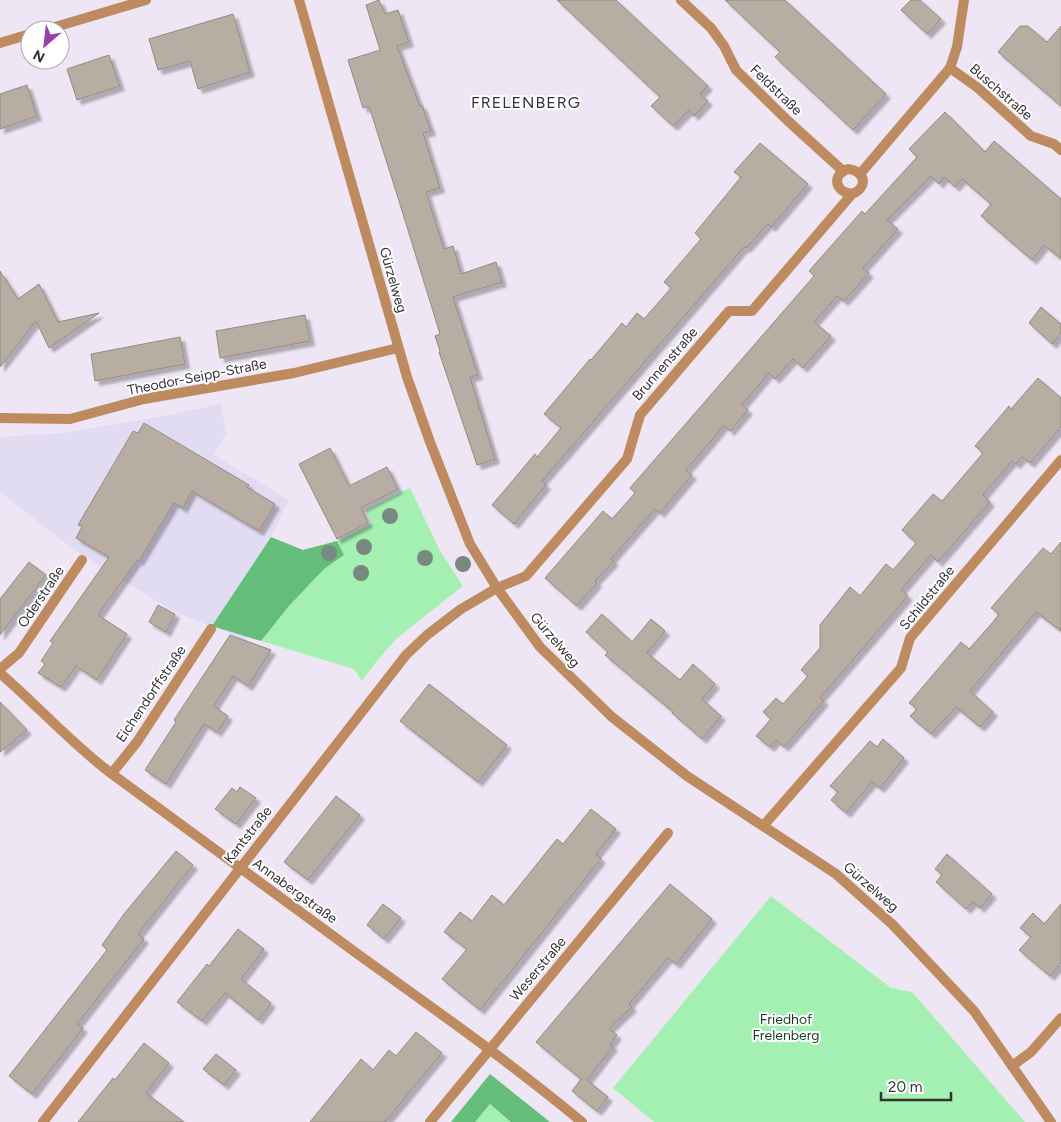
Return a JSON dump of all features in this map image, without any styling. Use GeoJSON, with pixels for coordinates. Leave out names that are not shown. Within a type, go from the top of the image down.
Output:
{"type":"FeatureCollection","features":[{"type":"Feature","properties":{"kind":"street"},"geometry":{"type":"LineString","coordinates":[[70,22],[146,0]]}},
{"type":"Feature","properties":{"kind":"street","name":"Gürzelweg"},"geometry":{"type":"LineString","coordinates":[[299,0],[398,348],[430,442],[470,544],[497,588],[540,647],[612,717],[687,776],[836,874],[892,924],[974,1011],[1051,1122]]}},
{"type":"Feature","properties":{"kind":"street","name":"Feldstraße"},"geometry":{"type":"LineString","coordinates":[[681,0],[713,30],[724,46],[736,70],[843,171]]}},
{"type":"Feature","properties":{"kind":"street"},"geometry":{"type":"LineString","coordinates":[[860,174],[950,68],[957,47],[964,0]]}},
{"type":"Feature","properties":{"kind":"street"},"geometry":{"type":"LineString","coordinates":[[0,43],[20,37]]}},
{"type":"Feature","properties":{"kind":"street","name":"Buschstraße"},"geometry":{"type":"LineString","coordinates":[[950,68],[978,88],[1031,136],[1054,144],[1061,150]]}},
{"type":"Feature","properties":{"kind":"street"},"geometry":{"type":"LineString","coordinates":[[852,169],[860,174],[863,179],[862,187],[852,195],[844,192],[838,185],[837,179],[843,171],[852,169]]}},
{"type":"Feature","properties":{"kind":"street","name":"Brunnenstraße"},"geometry":{"type":"LineString","coordinates":[[497,588],[526,576],[627,459],[640,415],[729,311],[752,311],[852,195]]}},
{"type":"Feature","properties":{"kind":"street","name":"Theodor-Seipp-Straße"},"geometry":{"type":"LineString","coordinates":[[0,418],[70,418],[144,399],[294,373],[398,348]]}},
{"type":"Feature","properties":{"kind":"street","name":"Schildstraße"},"geometry":{"type":"LineString","coordinates":[[764,825],[901,668],[910,638],[1061,460]]}},
{"type":"Feature","properties":{"kind":"street","name":"Oderstraße"},"geometry":{"type":"LineString","coordinates":[[1,674],[19,653],[82,560]]}},
{"type":"Feature","properties":{"kind":"street","name":"Kantstraße"},"geometry":{"type":"LineString","coordinates":[[43,1122],[406,655],[427,634],[461,609],[497,588]]}},
{"type":"Feature","properties":{"kind":"street","name":"Eichendorffstraße"},"geometry":{"type":"LineString","coordinates":[[112,773],[137,742],[211,629]]}},
{"type":"Feature","properties":{"kind":"street","name":"Annabergstraße"},"geometry":{"type":"LineString","coordinates":[[1,674],[62,731],[112,773],[239,868],[489,1049],[540,1087],[582,1122]]}},
{"type":"Feature","properties":{"kind":"street","name":"Weserstraße"},"geometry":{"type":"LineString","coordinates":[[430,1122],[668,833]]}},
{"type":"Feature","properties":{"kind":"street"},"geometry":{"type":"LineString","coordinates":[[1012,1066],[1031,1052],[1061,1018]]}},
{"type":"Feature","properties":{"kind":"shaded area"},"geometry":{"type":"Polygon","coordinates":[[[221,404],[226,434],[214,455],[289,500],[259,562],[283,577],[246,640],[173,611],[74,550],[0,492],[0,437],[64,433],[221,404]]]}},
{"type":"Feature","properties":{"kind":"green space"},"geometry":{"type":"Polygon","coordinates":[[[410,488],[440,551],[463,586],[397,638],[362,681],[354,669],[261,641],[289,606],[324,569],[344,555],[337,541],[372,523],[366,510],[410,488]]]}},
{"type":"Feature","properties":{"kind":"green space"},"geometry":{"type":"Polygon","coordinates":[[[271,537],[303,550],[337,541],[344,555],[324,569],[289,606],[261,641],[212,626],[271,537]]]}},
{"type":"Feature","properties":{"kind":"green space","name":"Friedhof Frelenberg"},"geometry":{"type":"Polygon","coordinates":[[[771,896],[891,988],[912,992],[1025,1122],[654,1122],[613,1088],[771,896]]]}},
{"type":"Feature","properties":{"kind":"green space"},"geometry":{"type":"Polygon","coordinates":[[[490,1074],[550,1122],[511,1122],[490,1104],[475,1122],[451,1122],[490,1074]]]}},
{"type":"Feature","properties":{"kind":"green space"},"geometry":{"type":"Polygon","coordinates":[[[490,1104],[511,1122],[475,1122],[490,1104]]]}},
{"type":"Feature","properties":{"kind":"building"},"geometry":{"type":"Polygon","coordinates":[[[379,0],[385,14],[398,10],[409,42],[397,46],[431,131],[423,133],[440,188],[426,192],[444,249],[453,246],[461,274],[496,262],[502,282],[453,297],[478,375],[470,377],[495,459],[477,465],[439,352],[435,336],[440,334],[369,106],[363,108],[348,60],[380,50],[366,5],[379,0]]]}},
{"type":"Feature","properties":{"kind":"building"},"geometry":{"type":"Polygon","coordinates":[[[557,0],[616,0],[708,86],[700,94],[708,101],[694,116],[689,110],[673,126],[651,106],[660,97],[557,0]]]}},
{"type":"Feature","properties":{"kind":"building"},"geometry":{"type":"Polygon","coordinates":[[[725,0],[785,0],[886,94],[853,130],[775,57],[780,52],[725,0]]]}},
{"type":"Feature","properties":{"kind":"building"},"geometry":{"type":"Polygon","coordinates":[[[911,0],[920,0],[941,19],[927,34],[901,10],[911,0]]]}},
{"type":"Feature","properties":{"kind":"building"},"geometry":{"type":"Polygon","coordinates":[[[233,14],[250,72],[198,89],[190,61],[158,70],[149,39],[233,14]]]}},
{"type":"Feature","properties":{"kind":"building"},"geometry":{"type":"Polygon","coordinates":[[[1020,26],[1028,26],[1047,42],[1061,26],[1061,106],[998,52],[1020,26]]]}},
{"type":"Feature","properties":{"kind":"building"},"geometry":{"type":"Polygon","coordinates":[[[109,55],[120,86],[77,100],[67,70],[70,70],[70,68],[109,55]]]}},
{"type":"Feature","properties":{"kind":"building"},"geometry":{"type":"Polygon","coordinates":[[[27,85],[37,116],[0,129],[0,94],[27,85]]]}},
{"type":"Feature","properties":{"kind":"building"},"geometry":{"type":"Polygon","coordinates":[[[945,112],[985,152],[994,141],[1061,199],[1061,259],[1044,245],[1032,260],[981,216],[991,204],[962,179],[955,187],[944,177],[939,184],[931,176],[887,220],[898,229],[863,268],[869,273],[844,301],[837,296],[814,322],[831,336],[803,368],[793,359],[775,379],[769,373],[742,405],[748,410],[730,431],[724,425],[686,470],[692,475],[660,513],[655,509],[611,559],[614,561],[595,581],[597,583],[577,606],[545,578],[603,511],[612,519],[635,493],[630,488],[814,276],[809,271],[862,211],[865,214],[917,157],[909,149],[945,112]]]}},
{"type":"Feature","properties":{"kind":"building"},"geometry":{"type":"Polygon","coordinates":[[[760,143],[808,184],[771,227],[768,224],[746,248],[744,247],[542,481],[546,485],[514,524],[492,505],[535,454],[537,457],[561,428],[544,414],[622,323],[626,327],[637,313],[644,319],[671,288],[664,282],[701,239],[695,233],[741,177],[734,172],[760,143]]]}},
{"type":"Feature","properties":{"kind":"building"},"geometry":{"type":"Polygon","coordinates":[[[0,271],[18,299],[39,284],[58,322],[99,313],[49,348],[36,321],[0,367],[0,271]]]}},
{"type":"Feature","properties":{"kind":"building"},"geometry":{"type":"Polygon","coordinates":[[[1041,307],[1061,324],[1061,333],[1052,344],[1029,323],[1041,307]]]}},
{"type":"Feature","properties":{"kind":"building"},"geometry":{"type":"Polygon","coordinates":[[[305,315],[310,341],[220,358],[216,331],[305,315]]]}},
{"type":"Feature","properties":{"kind":"building"},"geometry":{"type":"Polygon","coordinates":[[[180,337],[185,364],[95,381],[91,354],[180,337]]]}},
{"type":"Feature","properties":{"kind":"building"},"geometry":{"type":"Polygon","coordinates":[[[1038,378],[1061,398],[1061,427],[1030,463],[1022,457],[1016,464],[1012,461],[983,495],[990,502],[938,562],[931,555],[901,590],[908,596],[820,698],[824,701],[784,747],[776,740],[770,747],[756,736],[771,719],[763,712],[776,698],[783,704],[808,676],[801,670],[820,648],[820,625],[850,587],[860,596],[886,564],[893,570],[916,543],[902,530],[933,494],[942,501],[983,453],[975,446],[1009,406],[1011,409],[1038,378]]]}},
{"type":"Feature","properties":{"kind":"building"},"geometry":{"type":"Polygon","coordinates":[[[144,423],[249,485],[247,487],[275,504],[259,531],[192,491],[183,508],[174,503],[139,561],[137,560],[98,615],[127,634],[97,680],[76,666],[61,687],[38,673],[45,664],[41,661],[53,643],[50,641],[109,557],[76,538],[82,527],[78,525],[133,431],[138,433],[144,423]]]}},
{"type":"Feature","properties":{"kind":"building"},"geometry":{"type":"Polygon","coordinates":[[[330,448],[349,486],[387,467],[398,489],[361,508],[368,523],[337,539],[299,464],[330,448]]]}},
{"type":"Feature","properties":{"kind":"building"},"geometry":{"type":"Polygon","coordinates":[[[1061,542],[1061,631],[1036,612],[970,691],[993,712],[980,727],[956,707],[931,734],[910,716],[917,709],[909,703],[961,642],[969,649],[993,622],[999,614],[991,608],[1043,548],[1051,554],[1061,542]]]}},
{"type":"Feature","properties":{"kind":"building"},"geometry":{"type":"Polygon","coordinates":[[[29,562],[46,575],[0,635],[0,599],[29,562]]]}},
{"type":"Feature","properties":{"kind":"building"},"geometry":{"type":"Polygon","coordinates":[[[158,605],[175,614],[166,632],[149,622],[158,605]]]}},
{"type":"Feature","properties":{"kind":"building"},"geometry":{"type":"Polygon","coordinates":[[[602,614],[632,642],[651,619],[665,631],[647,653],[680,680],[693,664],[715,684],[702,699],[721,716],[702,739],[605,655],[608,652],[586,632],[602,614]]]}},
{"type":"Feature","properties":{"kind":"building"},"geometry":{"type":"Polygon","coordinates":[[[230,635],[271,650],[248,686],[233,676],[214,706],[228,716],[217,732],[204,724],[166,784],[145,770],[176,722],[174,720],[230,635]]]}},
{"type":"Feature","properties":{"kind":"building"},"geometry":{"type":"Polygon","coordinates":[[[429,684],[507,745],[478,782],[400,721],[429,684]]]}},
{"type":"Feature","properties":{"kind":"building"},"geometry":{"type":"Polygon","coordinates":[[[0,702],[27,730],[0,752],[0,702]]]}},
{"type":"Feature","properties":{"kind":"building"},"geometry":{"type":"Polygon","coordinates":[[[883,739],[904,758],[880,788],[872,782],[846,813],[831,800],[838,792],[830,786],[870,741],[877,747],[883,739]]]}},
{"type":"Feature","properties":{"kind":"building"},"geometry":{"type":"Polygon","coordinates":[[[240,787],[256,798],[236,824],[215,809],[232,788],[237,792],[240,787]]]}},
{"type":"Feature","properties":{"kind":"building"},"geometry":{"type":"Polygon","coordinates":[[[336,796],[360,815],[308,880],[284,862],[336,796]]]}},
{"type":"Feature","properties":{"kind":"building"},"geometry":{"type":"Polygon","coordinates":[[[591,809],[616,829],[596,854],[601,859],[480,1010],[442,979],[467,949],[444,932],[460,912],[472,921],[492,895],[504,905],[557,839],[563,844],[591,809]]]}},
{"type":"Feature","properties":{"kind":"building"},"geometry":{"type":"Polygon","coordinates":[[[176,851],[193,865],[138,934],[144,939],[77,1024],[83,1028],[32,1094],[9,1076],[107,950],[102,945],[124,914],[176,851]]]}},
{"type":"Feature","properties":{"kind":"building"},"geometry":{"type":"Polygon","coordinates":[[[947,854],[992,894],[980,908],[973,902],[966,909],[936,882],[942,875],[935,869],[947,854]]]}},
{"type":"Feature","properties":{"kind":"building"},"geometry":{"type":"Polygon","coordinates":[[[670,884],[712,919],[676,964],[668,958],[629,1004],[632,1007],[609,1029],[617,1035],[610,1044],[613,1046],[587,1080],[608,1097],[597,1111],[572,1091],[581,1079],[536,1042],[670,884]]]}},
{"type":"Feature","properties":{"kind":"building"},"geometry":{"type":"Polygon","coordinates":[[[383,904],[401,918],[384,939],[367,925],[383,904]]]}},
{"type":"Feature","properties":{"kind":"building"},"geometry":{"type":"Polygon","coordinates":[[[1061,904],[1061,963],[1050,976],[1019,950],[1031,937],[1020,928],[1033,913],[1044,924],[1061,904]]]}},
{"type":"Feature","properties":{"kind":"building"},"geometry":{"type":"Polygon","coordinates":[[[238,929],[264,949],[241,979],[271,1003],[258,1020],[225,993],[202,1021],[177,1002],[238,929]]]}},
{"type":"Feature","properties":{"kind":"building"},"geometry":{"type":"Polygon","coordinates":[[[416,1032],[442,1053],[385,1122],[310,1122],[361,1059],[373,1070],[389,1050],[396,1056],[416,1032]]]}},
{"type":"Feature","properties":{"kind":"building"},"geometry":{"type":"Polygon","coordinates":[[[144,1043],[169,1063],[146,1093],[184,1122],[78,1122],[113,1078],[115,1080],[144,1043]]]}},
{"type":"Feature","properties":{"kind":"building"},"geometry":{"type":"Polygon","coordinates":[[[216,1054],[236,1070],[224,1085],[203,1069],[216,1054]]]}},
{"type":"Feature","properties":{"kind":"district","name":"FRELENBERG"},"geometry":{"type":"Point","coordinates":[526,102]}}]}
